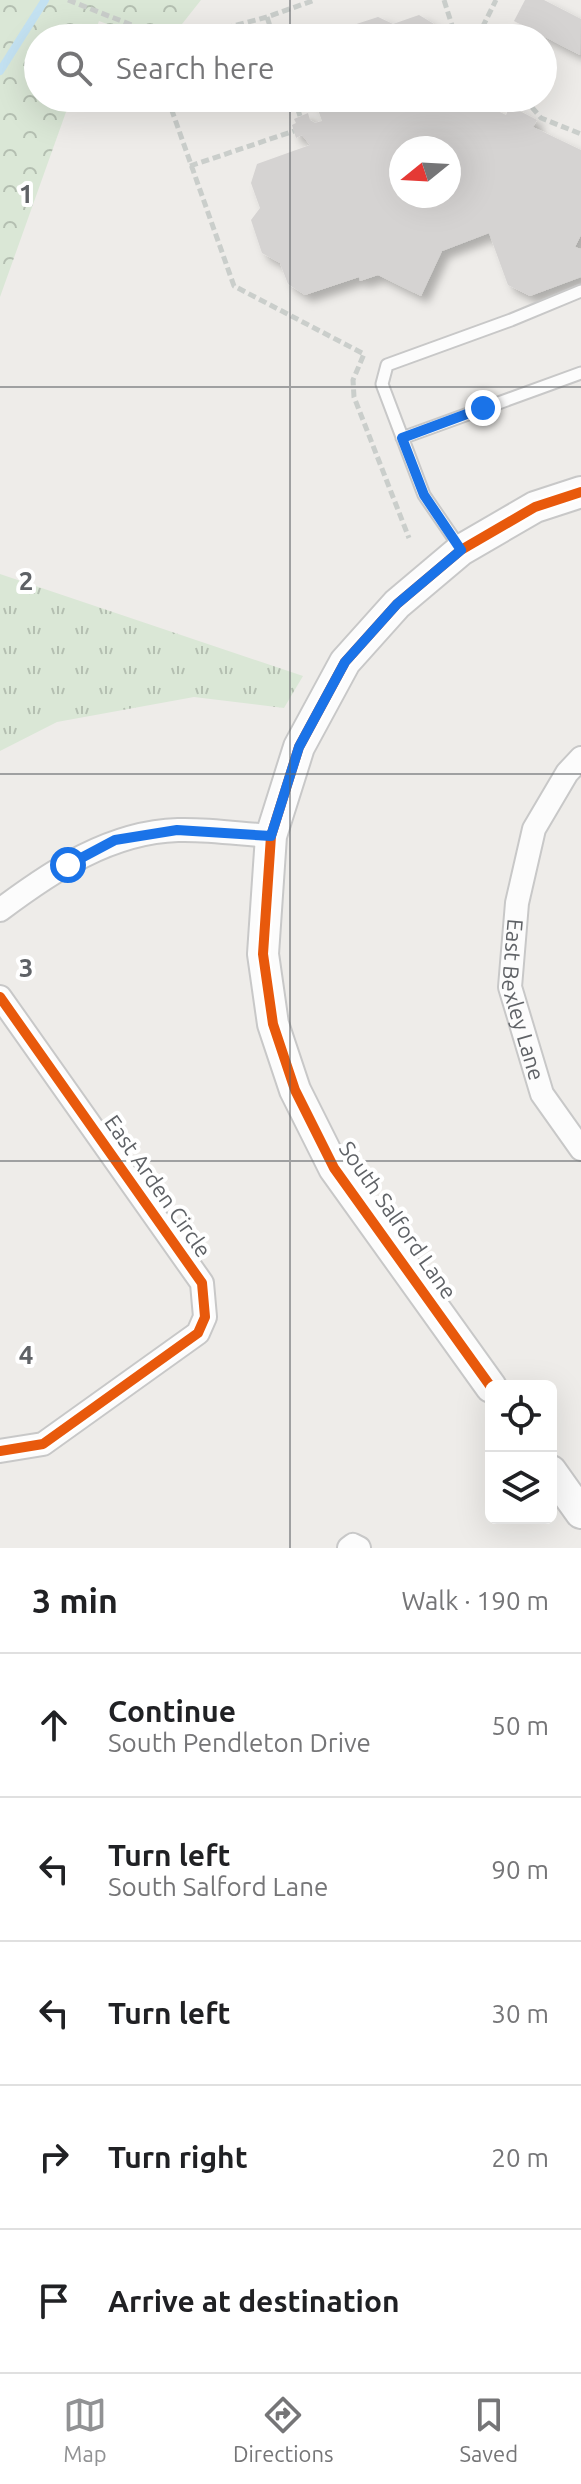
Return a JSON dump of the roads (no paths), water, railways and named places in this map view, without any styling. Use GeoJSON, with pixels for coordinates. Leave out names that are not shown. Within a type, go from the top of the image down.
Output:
{"type":"FeatureCollection","features":[{"type":"Feature","properties":{"kind":"street","name":"South Salford Lane"},"geometry":{"type":"LineString","coordinates":[[486,1380],[334,1168],[295,1090],[273,1024],[263,954],[271,836],[299,747],[345,662],[397,604],[461,550],[535,507],[581,492]]}},
{"type":"Feature","properties":{"kind":"street","name":"East Bexley Lane"},"geometry":{"type":"LineString","coordinates":[[581,758],[567,773],[534,829],[517,903],[510,987],[542,1094],[581,1149]]}},
{"type":"Feature","properties":{"kind":"street"},"geometry":{"type":"LineString","coordinates":[[0,910],[45,877],[115,840],[177,830],[271,836]]}},
{"type":"Feature","properties":{"kind":"street","name":"East Arden Circle"},"geometry":{"type":"LineString","coordinates":[[0,997],[202,1283],[205,1317],[198,1333],[43,1444],[0,1451]]}},
{"type":"Feature","properties":{"kind":"street"},"geometry":{"type":"LineString","coordinates":[[557,1479],[581,1513]]}},
{"type":"Feature","properties":{"kind":"street"},"geometry":{"type":"LineString","coordinates":[[349,1548],[353,1545],[359,1548]]}},
{"type":"Feature","properties":{"kind":"lane"},"geometry":{"type":"LineString","coordinates":[[461,550],[424,495],[382,384],[387,365],[581,291]]}},
{"type":"Feature","properties":{"kind":"lane"},"geometry":{"type":"LineString","coordinates":[[402,438],[581,373]]}},
{"type":"Feature","properties":{"kind":"waterway"},"geometry":{"type":"LineString","coordinates":[[30,24],[45,0]]}},
{"type":"Feature","properties":{"kind":"waterway"},"geometry":{"type":"LineString","coordinates":[[0,71],[24,33]]}}]}
